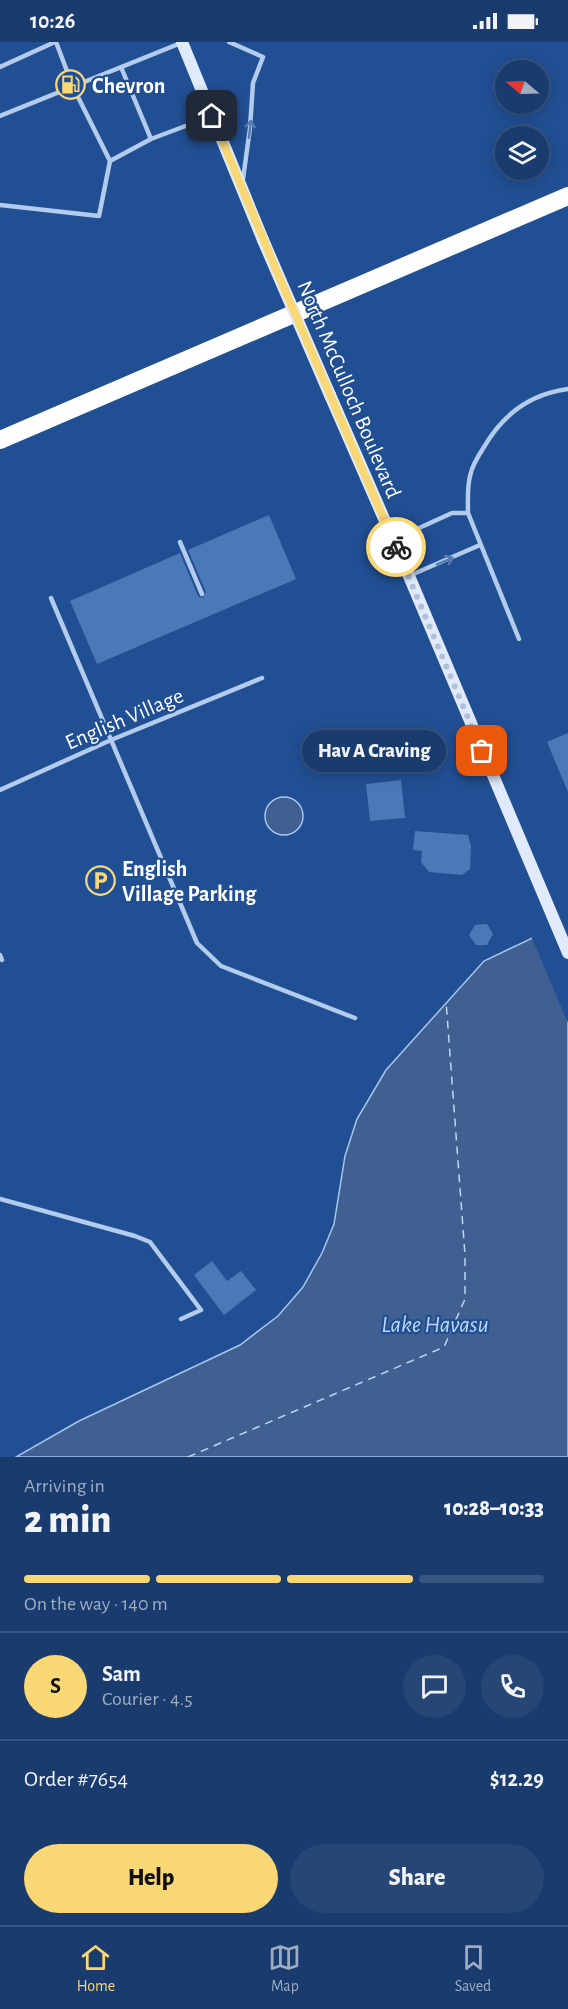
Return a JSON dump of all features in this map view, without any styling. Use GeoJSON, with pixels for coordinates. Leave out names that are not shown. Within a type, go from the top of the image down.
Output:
{"type":"FeatureCollection","features":[{"type":"Feature","properties":{"kind":"highway"},"geometry":{"type":"LineString","coordinates":[[0,440],[568,196]]}},
{"type":"Feature","properties":{"kind":"street","name":"North McCulloch Boulevard"},"geometry":{"type":"LineString","coordinates":[[182,42],[263,240],[409,576],[568,953]]}},
{"type":"Feature","properties":{"kind":"lane"},"geometry":{"type":"LineString","coordinates":[[0,67],[56,42],[73,87],[110,161],[99,216],[0,205]]}},
{"type":"Feature","properties":{"kind":"lane"},"geometry":{"type":"LineString","coordinates":[[0,116],[182,42]]}},
{"type":"Feature","properties":{"kind":"lane"},"geometry":{"type":"LineString","coordinates":[[229,42],[263,57],[253,83],[242,187]]}},
{"type":"Feature","properties":{"kind":"lane"},"geometry":{"type":"LineString","coordinates":[[121,67],[151,139]]}},
{"type":"Feature","properties":{"kind":"lane"},"geometry":{"type":"LineString","coordinates":[[110,161],[151,139],[212,116]]}},
{"type":"Feature","properties":{"kind":"lane"},"geometry":{"type":"LineString","coordinates":[[519,639],[468,513],[467,494],[470,476],[493,431],[505,417],[542,394],[568,388]]}},
{"type":"Feature","properties":{"kind":"lane"},"geometry":{"type":"LineString","coordinates":[[393,540],[453,513],[468,513]]}},
{"type":"Feature","properties":{"kind":"lane"},"geometry":{"type":"LineString","coordinates":[[180,542],[202,594]]}},
{"type":"Feature","properties":{"kind":"lane"},"geometry":{"type":"LineString","coordinates":[[409,576],[480,545]]}},
{"type":"Feature","properties":{"kind":"lane"},"geometry":{"type":"LineString","coordinates":[[51,598],[197,943],[221,966],[355,1018]]}},
{"type":"Feature","properties":{"kind":"lane","name":"English Village"},"geometry":{"type":"LineString","coordinates":[[0,790],[111,740],[262,678]]}},
{"type":"Feature","properties":{"kind":"lane"},"geometry":{"type":"LineString","coordinates":[[0,1198],[150,1242],[201,1310],[181,1319]]}},
{"type":"Feature","properties":{"kind":"water"},"geometry":{"type":"Polygon","coordinates":[[[284,797],[298,802],[303,816],[298,830],[284,835],[270,830],[265,816],[270,802],[284,797]]]}},
{"type":"Feature","properties":{"kind":"water","name":"Lake Havasu"},"geometry":{"type":"Polygon","coordinates":[[[568,921],[568,1457],[16,1457],[79,1421],[240,1345],[278,1316],[303,1287],[322,1253],[334,1224],[345,1156],[357,1119],[386,1070],[484,961],[568,921]]]}},
{"type":"Feature","properties":{"kind":"pier"},"geometry":{"type":"Polygon","coordinates":[[[568,918],[568,1023],[531,936],[568,918]]]}},
{"type":"Feature","properties":{"kind":"building"},"geometry":{"type":"Polygon","coordinates":[[[269,515],[296,579],[97,664],[70,601],[180,553],[198,596],[203,598],[206,592],[188,550],[269,515]]]}},
{"type":"Feature","properties":{"kind":"building"},"geometry":{"type":"Polygon","coordinates":[[[568,733],[568,792],[547,742],[568,733]]]}},
{"type":"Feature","properties":{"kind":"building"},"geometry":{"type":"Polygon","coordinates":[[[401,780],[405,818],[370,821],[366,784],[401,780]]]}},
{"type":"Feature","properties":{"kind":"building"},"geometry":{"type":"Polygon","coordinates":[[[415,831],[468,835],[471,846],[470,869],[462,875],[429,872],[421,862],[422,851],[413,850],[415,831]]]}},
{"type":"Feature","properties":{"kind":"building"},"geometry":{"type":"Polygon","coordinates":[[[487,924],[493,934],[487,945],[476,945],[469,935],[475,925],[487,924]]]}},
{"type":"Feature","properties":{"kind":"building"},"geometry":{"type":"Polygon","coordinates":[[[212,1261],[227,1281],[241,1271],[256,1290],[224,1315],[194,1275],[212,1261]]]}},
{"type":"Feature","properties":{"kind":"ferry route"},"geometry":{"type":"LineString","coordinates":[[188,1457],[444,1347],[465,1299],[465,1255],[446,1001]]}},
{"type":"Feature","properties":{"kind":"way so far"},"geometry":{"type":"LineString","coordinates":[[396,547],[482,751]]}},
{"type":"Feature","properties":{"kind":"place","name":"Chevron"},"geometry":{"type":"Point","coordinates":[71,85]}},
{"type":"Feature","properties":{"kind":"place","name":"Hav A Craving"},"geometry":{"type":"Point","coordinates":[482,751]}},
{"type":"Feature","properties":{"kind":"place","name":"English Village Parking"},"geometry":{"type":"Point","coordinates":[101,881]}},
{"type":"Feature","properties":{"kind":"route"},"geometry":{"type":"LineString","coordinates":[[212,116],[396,547]]}}]}
